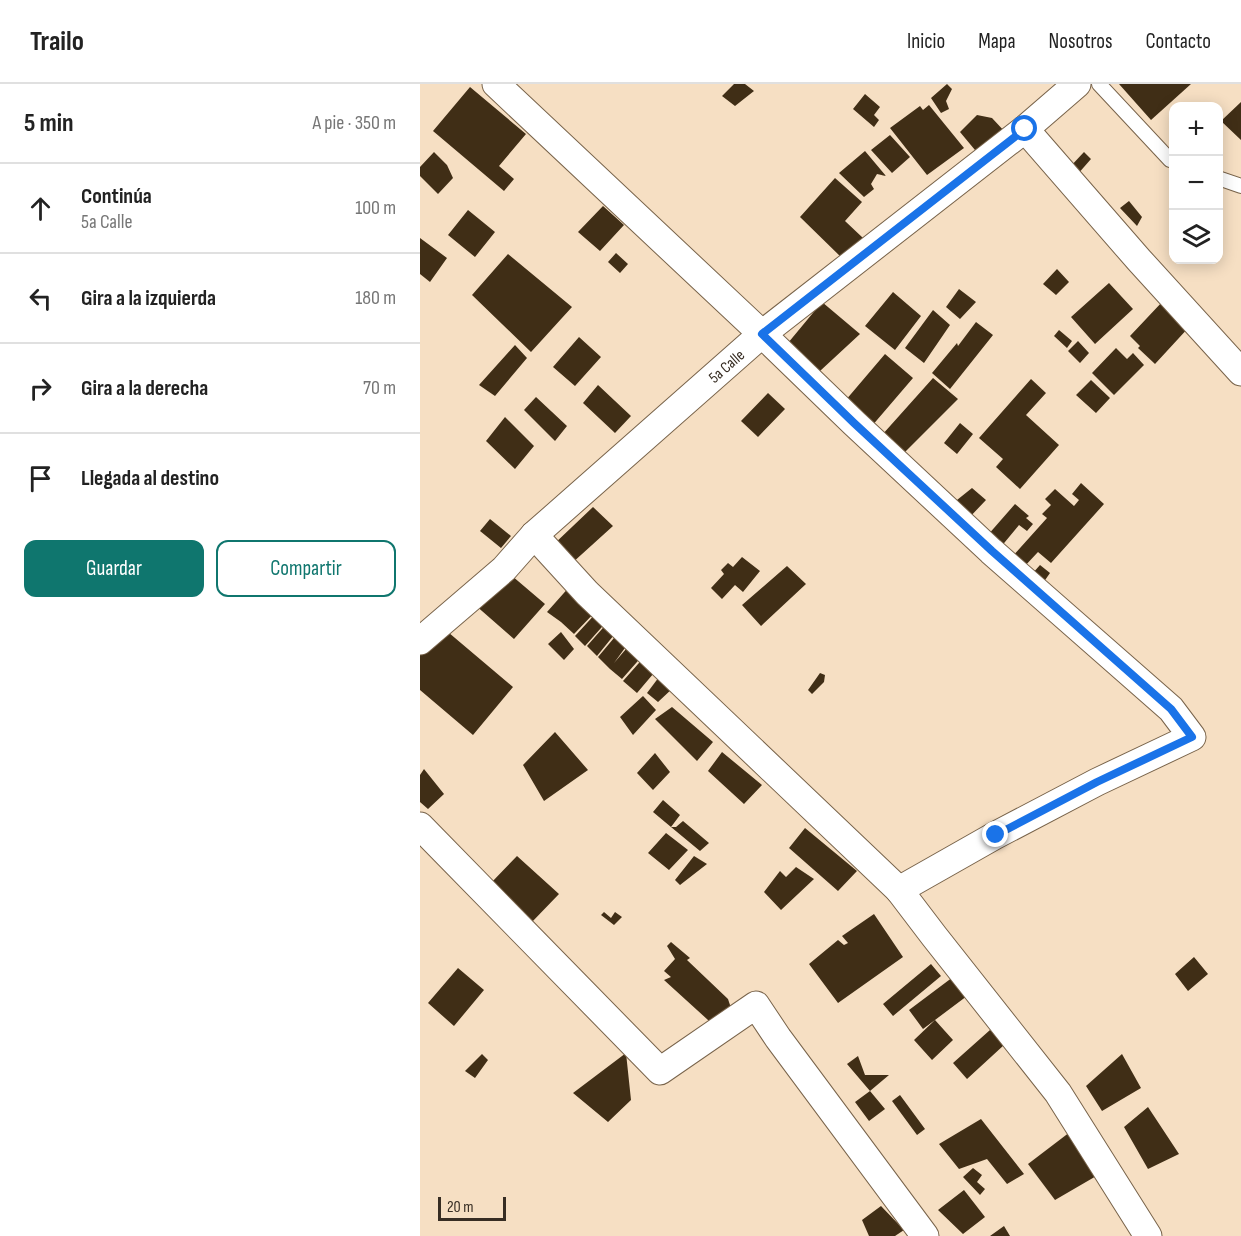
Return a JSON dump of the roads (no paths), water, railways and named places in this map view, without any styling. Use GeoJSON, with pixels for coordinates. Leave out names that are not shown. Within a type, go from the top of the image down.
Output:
{"type":"FeatureCollection","features":[{"type":"Feature","properties":{"kind":"street"},"geometry":{"type":"LineString","coordinates":[[496,84],[992,551],[1171,709],[1192,737],[1097,782],[996,835],[899,890]]}},
{"type":"Feature","properties":{"kind":"street","name":"5a Calle"},"geometry":{"type":"LineString","coordinates":[[420,640],[504,569],[534,535],[762,334],[1025,129],[1077,84]]}},
{"type":"Feature","properties":{"kind":"street"},"geometry":{"type":"LineString","coordinates":[[1025,129],[1146,268],[1241,372]]}},
{"type":"Feature","properties":{"kind":"street"},"geometry":{"type":"LineString","coordinates":[[534,535],[587,593],[899,890],[1058,1093],[1148,1236]]}},
{"type":"Feature","properties":{"kind":"street"},"geometry":{"type":"LineString","coordinates":[[420,826],[660,1071],[756,1005],[925,1236]]}},
{"type":"Feature","properties":{"kind":"lane"},"geometry":{"type":"LineString","coordinates":[[1099,84],[1169,159]]}},
{"type":"Feature","properties":{"kind":"lane"},"geometry":{"type":"LineString","coordinates":[[1223,179],[1241,186]]}}]}
